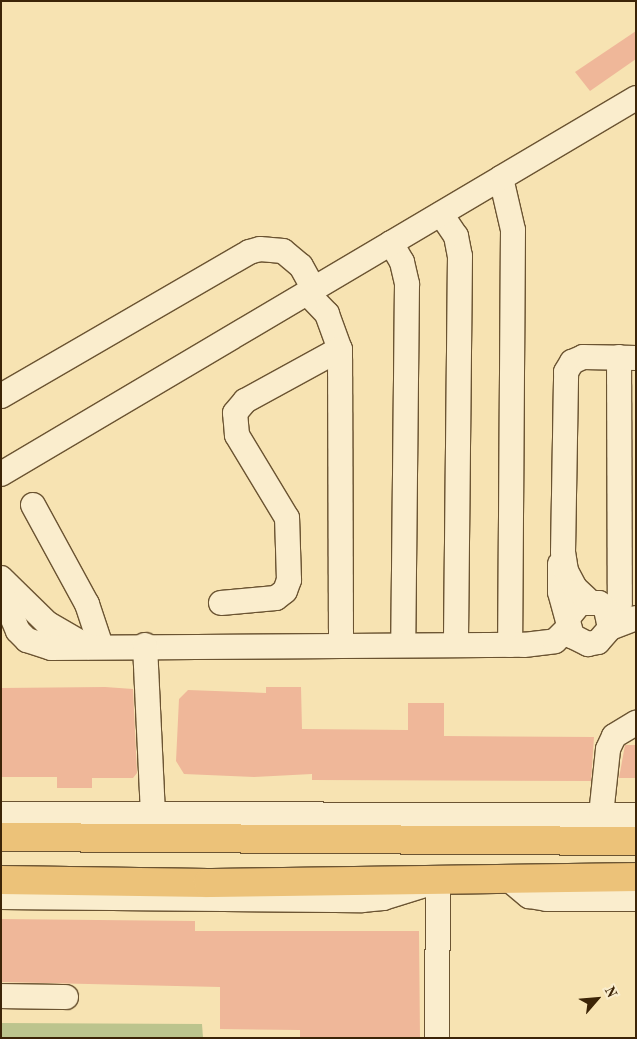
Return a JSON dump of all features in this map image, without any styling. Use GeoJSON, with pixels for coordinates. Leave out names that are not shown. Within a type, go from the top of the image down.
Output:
{"type":"FeatureCollection","features":[{"type":"Feature","properties":{"kind":"highway"},"geometry":{"type":"LineString","coordinates":[[1,837],[636,841]]}},
{"type":"Feature","properties":{"kind":"highway"},"geometry":{"type":"LineString","coordinates":[[1,880],[208,883],[438,881],[506,877],[636,876]]}},
{"type":"Feature","properties":{"kind":"street"},"geometry":{"type":"LineString","coordinates":[[1,474],[636,98]]}},
{"type":"Feature","properties":{"kind":"street"},"geometry":{"type":"LineString","coordinates":[[501,178],[513,230],[517,645]]}},
{"type":"Feature","properties":{"kind":"street"},"geometry":{"type":"LineString","coordinates":[[441,214],[456,236],[460,256],[456,645]]}},
{"type":"Feature","properties":{"kind":"street"},"geometry":{"type":"LineString","coordinates":[[391,243],[402,262],[407,284],[403,644]]}},
{"type":"Feature","properties":{"kind":"street"},"geometry":{"type":"LineString","coordinates":[[1,396],[248,252],[260,249],[283,251],[301,266],[310,291],[327,314],[340,349],[342,644]]}},
{"type":"Feature","properties":{"kind":"street"},"geometry":{"type":"LineString","coordinates":[[221,604],[276,598],[286,591],[289,580],[286,518],[237,436],[236,413],[245,401],[340,349]]}},
{"type":"Feature","properties":{"kind":"street"},"geometry":{"type":"LineString","coordinates":[[517,645],[566,654],[588,644],[598,642],[616,610],[628,358],[578,359],[566,372],[563,552],[560,592],[572,636],[588,644]]}},
{"type":"Feature","properties":{"kind":"street"},"geometry":{"type":"LineString","coordinates":[[33,505],[87,604],[95,646]]}},
{"type":"Feature","properties":{"kind":"street"},"geometry":{"type":"LineString","coordinates":[[563,552],[566,571],[575,588],[616,610]]}},
{"type":"Feature","properties":{"kind":"street"},"geometry":{"type":"LineString","coordinates":[[1,578],[47,623],[95,646]]}},
{"type":"Feature","properties":{"kind":"street"},"geometry":{"type":"LineString","coordinates":[[1,591],[12,620],[27,640],[51,648],[145,645],[517,645],[555,641],[568,623],[572,609],[616,610]]}},
{"type":"Feature","properties":{"kind":"street"},"geometry":{"type":"LineString","coordinates":[[145,645],[153,816]]}},
{"type":"Feature","properties":{"kind":"street"},"geometry":{"type":"LineString","coordinates":[[601,815],[608,749],[614,736],[636,723]]}},
{"type":"Feature","properties":{"kind":"street"},"geometry":{"type":"LineString","coordinates":[[1,814],[153,816],[636,815]]}},
{"type":"Feature","properties":{"kind":"street"},"geometry":{"type":"LineString","coordinates":[[506,877],[530,896],[547,899],[636,899]]}},
{"type":"Feature","properties":{"kind":"street"},"geometry":{"type":"LineString","coordinates":[[1,898],[362,900],[438,881],[438,1038]]}},
{"type":"Feature","properties":{"kind":"street"},"geometry":{"type":"LineString","coordinates":[[1,996],[66,997]]}},
{"type":"Feature","properties":{"kind":"green space"},"geometry":{"type":"Polygon","coordinates":[[[1,1023],[202,1024],[203,1038],[1,1038],[1,1023]]]}},
{"type":"Feature","properties":{"kind":"building"},"geometry":{"type":"Polygon","coordinates":[[[636,31],[636,59],[590,91],[575,72],[636,31]]]}},
{"type":"Feature","properties":{"kind":"building"},"geometry":{"type":"Polygon","coordinates":[[[105,687],[133,689],[137,773],[133,778],[92,778],[92,788],[57,788],[57,777],[1,777],[1,688],[105,687]]]}},
{"type":"Feature","properties":{"kind":"building"},"geometry":{"type":"Polygon","coordinates":[[[266,687],[301,687],[302,729],[408,730],[408,703],[444,703],[444,736],[594,737],[591,781],[312,780],[312,774],[254,777],[184,774],[176,761],[179,699],[188,690],[266,693],[266,687]]]}},
{"type":"Feature","properties":{"kind":"building"},"geometry":{"type":"Polygon","coordinates":[[[625,745],[636,745],[636,778],[619,778],[625,745]]]}},
{"type":"Feature","properties":{"kind":"building"},"geometry":{"type":"Polygon","coordinates":[[[1,919],[195,921],[195,931],[419,931],[420,1038],[300,1038],[300,1030],[220,1029],[220,987],[1,982],[1,919]]]}}]}
